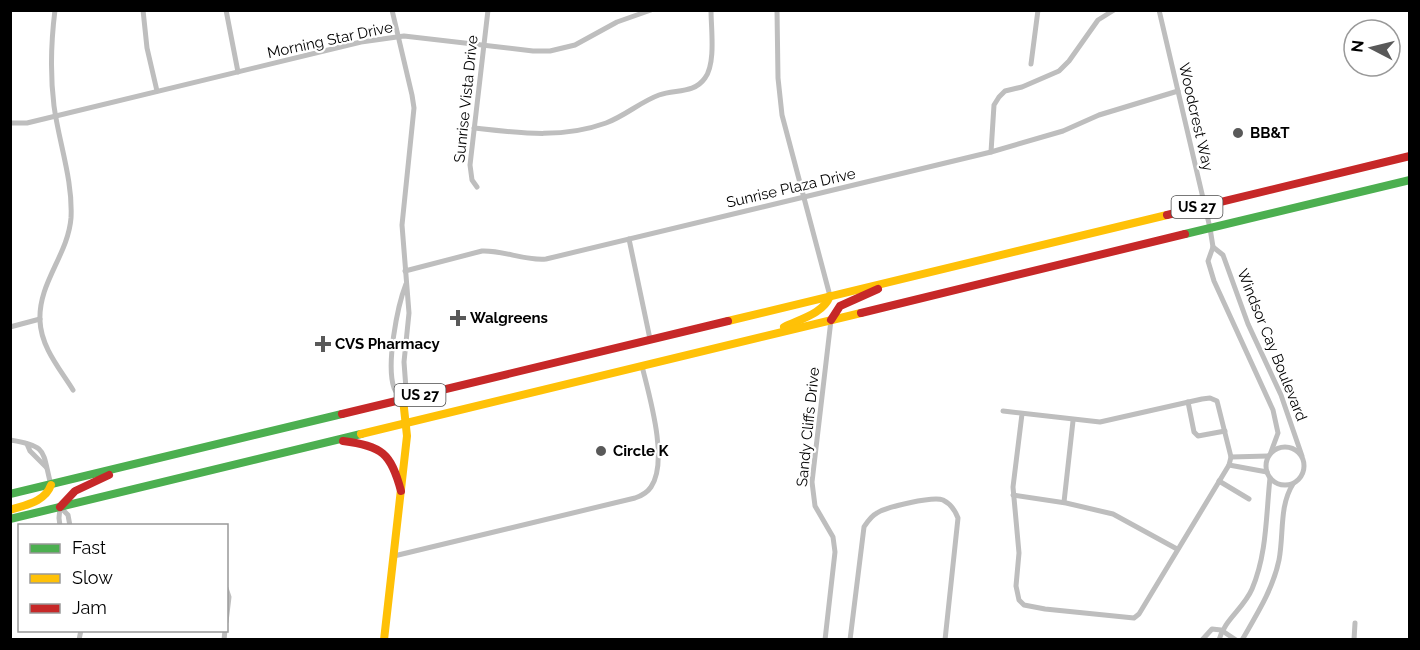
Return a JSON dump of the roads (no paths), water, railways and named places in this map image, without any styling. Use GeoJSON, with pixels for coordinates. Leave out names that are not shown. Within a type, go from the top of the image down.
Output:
{"type":"FeatureCollection","features":[{"type":"Feature","properties":{"kind":"main road","name":"US 27"},"geometry":{"type":"LineString","coordinates":[[10,494],[1410,156]]}},
{"type":"Feature","properties":{"kind":"main road","name":"US 27"},"geometry":{"type":"LineString","coordinates":[[10,519],[1390,185],[1410,178]]}},
{"type":"Feature","properties":{"kind":"main road"},"geometry":{"type":"LineString","coordinates":[[831,320],[840,306],[897,280]]}},
{"type":"Feature","properties":{"kind":"main road"},"geometry":{"type":"LineString","coordinates":[[766,336],[822,309],[830,296]]}},
{"type":"Feature","properties":{"kind":"main road"},"geometry":{"type":"LineString","coordinates":[[384,639],[407,423],[403,399]]}},
{"type":"Feature","properties":{"kind":"main road"},"geometry":{"type":"LineString","coordinates":[[335,440],[364,443],[377,447],[385,453],[396,470],[401,491]]}},
{"type":"Feature","properties":{"kind":"main road"},"geometry":{"type":"LineString","coordinates":[[60,507],[63,500],[71,493],[125,467]]}},
{"type":"Feature","properties":{"kind":"main road"},"geometry":{"type":"LineString","coordinates":[[10,510],[45,496],[50,491],[51,485]]}},
{"type":"Feature","properties":{"kind":"street"},"geometry":{"type":"LineString","coordinates":[[55,10],[51,65],[56,116],[66,165],[71,207],[68,236],[45,288],[40,319],[45,343],[73,390]]}},
{"type":"Feature","properties":{"kind":"street"},"geometry":{"type":"LineString","coordinates":[[143,10],[147,48],[157,91]]}},
{"type":"Feature","properties":{"kind":"street"},"geometry":{"type":"LineString","coordinates":[[226,10],[238,72]]}},
{"type":"Feature","properties":{"kind":"street"},"geometry":{"type":"LineString","coordinates":[[392,10],[414,108],[402,225],[409,313],[404,362],[406,389],[403,399],[398,395],[394,386],[392,360],[397,312],[406,284]]}},
{"type":"Feature","properties":{"kind":"street","name":"Sunrise Vista Drive"},"geometry":{"type":"LineString","coordinates":[[477,187],[472,180],[470,170],[488,10]]}},
{"type":"Feature","properties":{"kind":"street","name":"Morning Star Drive"},"geometry":{"type":"LineString","coordinates":[[10,123],[23,124],[361,42],[399,37],[533,51],[558,50],[583,41],[626,18],[651,10]]}},
{"type":"Feature","properties":{"kind":"street"},"geometry":{"type":"LineString","coordinates":[[474,128],[532,134],[576,131],[615,119],[659,95],[696,87],[706,78],[711,64],[711,10]]}},
{"type":"Feature","properties":{"kind":"street"},"geometry":{"type":"LineString","coordinates":[[777,10],[779,97],[830,296]]}},
{"type":"Feature","properties":{"kind":"street"},"geometry":{"type":"LineString","coordinates":[[1031,64],[1038,10]]}},
{"type":"Feature","properties":{"kind":"street"},"geometry":{"type":"LineString","coordinates":[[992,152],[994,105],[999,97],[1005,91],[1022,87],[1059,71],[1098,20],[1113,10]]}},
{"type":"Feature","properties":{"kind":"street","name":"Woodcrest Way"},"geometry":{"type":"LineString","coordinates":[[1159,10],[1210,228]]}},
{"type":"Feature","properties":{"kind":"street","name":"Sunrise Plaza Drive"},"geometry":{"type":"LineString","coordinates":[[405,271],[482,251],[495,251],[539,260],[805,198],[992,152],[1064,131],[1099,115],[1178,90]]}},
{"type":"Feature","properties":{"kind":"street","name":"Windsor Cay Boulevard"},"geometry":{"type":"LineString","coordinates":[[1210,228],[1213,247],[1208,261],[1214,281],[1267,395],[1277,422],[1278,433],[1270,454],[1263,549],[1258,573],[1248,598],[1221,630],[1219,639]]}},
{"type":"Feature","properties":{"kind":"street"},"geometry":{"type":"LineString","coordinates":[[629,239],[650,339]]}},
{"type":"Feature","properties":{"kind":"street","name":"Windsor Cay Boulevard"},"geometry":{"type":"LineString","coordinates":[[1213,247],[1223,255],[1248,324],[1281,395],[1302,456]]}},
{"type":"Feature","properties":{"kind":"street"},"geometry":{"type":"LineString","coordinates":[[10,327],[40,319]]}},
{"type":"Feature","properties":{"kind":"street","name":"Sandy Cliffs Drive"},"geometry":{"type":"LineString","coordinates":[[825,639],[835,552],[833,537],[815,506],[812,482],[831,320]]}},
{"type":"Feature","properties":{"kind":"street"},"geometry":{"type":"LineString","coordinates":[[1249,356],[1261,350]]}},
{"type":"Feature","properties":{"kind":"street"},"geometry":{"type":"LineString","coordinates":[[394,556],[635,498],[649,490],[656,472],[658,432],[642,366]]}},
{"type":"Feature","properties":{"kind":"street"},"geometry":{"type":"LineString","coordinates":[[1003,411],[1073,421],[1100,422],[1210,398],[1217,401],[1230,456],[1229,465],[1139,614],[1134,618],[1023,605],[1017,595],[1019,553],[1013,495],[1022,414]]}},
{"type":"Feature","properties":{"kind":"street"},"geometry":{"type":"LineString","coordinates":[[1188,402],[1194,432],[1198,436],[1225,430]]}},
{"type":"Feature","properties":{"kind":"street"},"geometry":{"type":"LineString","coordinates":[[1064,502],[1073,421]]}},
{"type":"Feature","properties":{"kind":"street"},"geometry":{"type":"LineString","coordinates":[[10,440],[35,445],[45,454],[51,485]]}},
{"type":"Feature","properties":{"kind":"street"},"geometry":{"type":"LineString","coordinates":[[1230,456],[1270,454],[1281,447],[1287,447],[1298,451],[1305,468],[1286,495],[1275,576],[1265,600],[1242,639]]}},
{"type":"Feature","properties":{"kind":"street"},"geometry":{"type":"LineString","coordinates":[[1229,465],[1269,475],[1281,484],[1293,484]]}},
{"type":"Feature","properties":{"kind":"street"},"geometry":{"type":"LineString","coordinates":[[1220,481],[1250,500]]}},
{"type":"Feature","properties":{"kind":"street"},"geometry":{"type":"LineString","coordinates":[[1013,495],[1064,502],[1113,514],[1177,549]]}},
{"type":"Feature","properties":{"kind":"street"},"geometry":{"type":"LineString","coordinates":[[850,639],[864,527],[869,519],[878,512],[935,498],[944,501],[954,509],[958,518],[945,639]]}},
{"type":"Feature","properties":{"kind":"street"},"geometry":{"type":"LineString","coordinates":[[60,524],[58,518],[60,507],[66,512],[70,524]]}},
{"type":"Feature","properties":{"kind":"street"},"geometry":{"type":"LineString","coordinates":[[1354,639],[1355,623]]}},
{"type":"Feature","properties":{"kind":"street","name":"Windsor Cay Boulevard"},"geometry":{"type":"LineString","coordinates":[[1202,639],[1212,629],[1221,630]]}},
{"type":"Feature","properties":{"kind":"street"},"geometry":{"type":"LineString","coordinates":[[1221,630],[1236,639]]}},
{"type":"Feature","properties":{"kind":"place","name":"BB&T"},"geometry":{"type":"Point","coordinates":[1238,133]}},
{"type":"Feature","properties":{"kind":"place","name":"Walgreens"},"geometry":{"type":"Point","coordinates":[458,318]}},
{"type":"Feature","properties":{"kind":"place","name":"CVS Pharmacy"},"geometry":{"type":"Point","coordinates":[323,344]}},
{"type":"Feature","properties":{"kind":"place","name":"Circle K"},"geometry":{"type":"Point","coordinates":[601,451]}}]}
